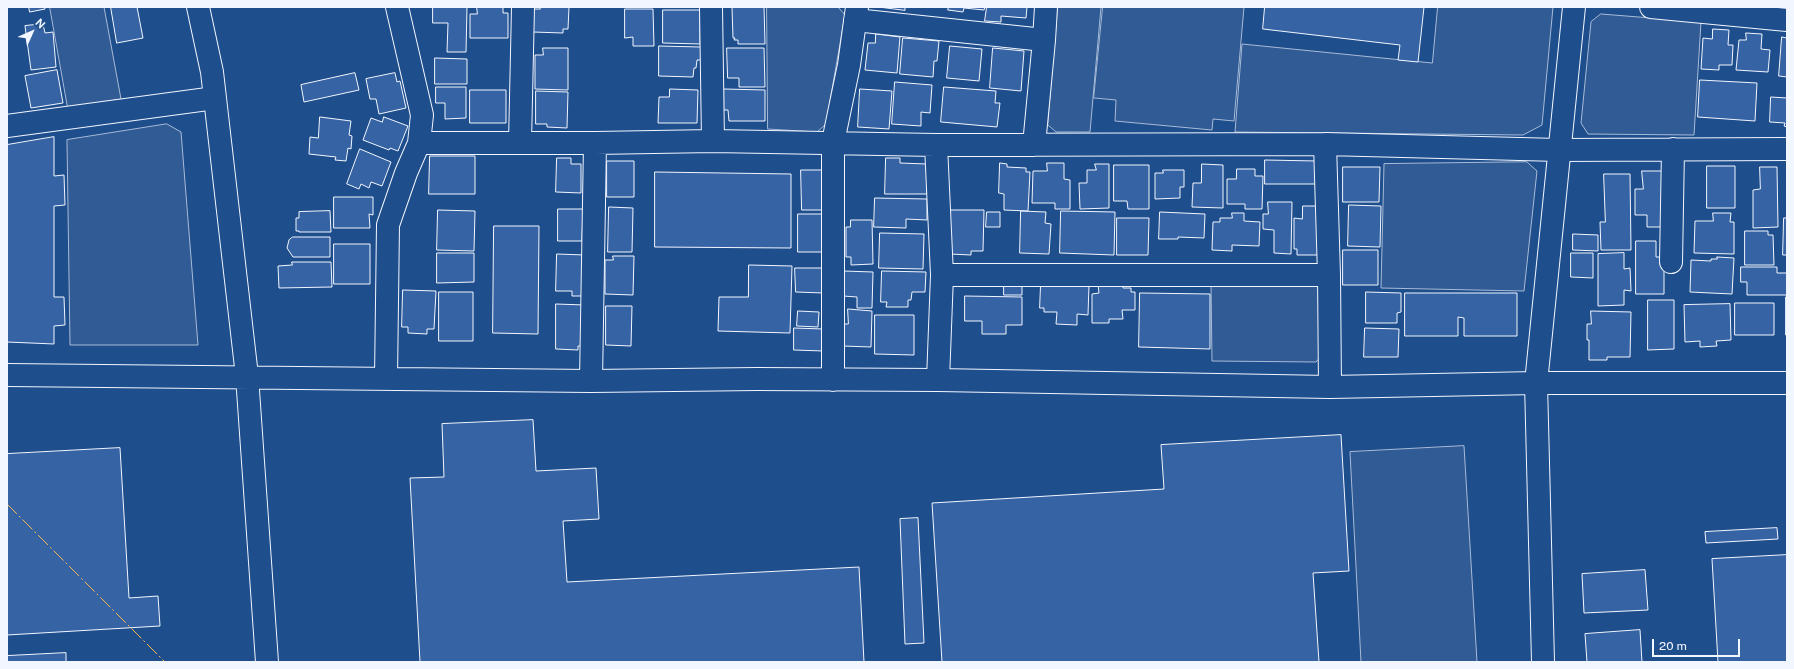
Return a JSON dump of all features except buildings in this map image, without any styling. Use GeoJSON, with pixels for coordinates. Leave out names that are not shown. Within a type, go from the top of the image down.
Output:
{"type":"FeatureCollection","features":[{"type":"Feature","properties":{"kind":"street"},"geometry":{"type":"LineString","coordinates":[[198,7],[212,72],[247,376],[267,662]]}},
{"type":"Feature","properties":{"kind":"street"},"geometry":{"type":"LineString","coordinates":[[386,378],[388,225],[406,173],[419,143],[422,115],[397,7]]}},
{"type":"Feature","properties":{"kind":"street"},"geometry":{"type":"LineString","coordinates":[[520,143],[523,7]]}},
{"type":"Feature","properties":{"kind":"street"},"geometry":{"type":"LineString","coordinates":[[711,7],[713,141]]}},
{"type":"Feature","properties":{"kind":"street"},"geometry":{"type":"LineString","coordinates":[[1034,145],[1046,7]]}},
{"type":"Feature","properties":{"kind":"street"},"geometry":{"type":"LineString","coordinates":[[1543,662],[1536,383],[1574,7]]}},
{"type":"Feature","properties":{"kind":"street"},"geometry":{"type":"LineString","coordinates":[[1651,7],[1787,20]]}},
{"type":"Feature","properties":{"kind":"street"},"geometry":{"type":"LineString","coordinates":[[833,380],[833,142],[849,65],[856,14],[1044,40]]}},
{"type":"Feature","properties":{"kind":"street"},"geometry":{"type":"LineString","coordinates":[[7,123],[215,98]]}},
{"type":"Feature","properties":{"kind":"street"},"geometry":{"type":"LineString","coordinates":[[419,143],[713,141],[936,145],[1325,144],[1559,150],[1787,149]]}},
{"type":"Feature","properties":{"kind":"street"},"geometry":{"type":"LineString","coordinates":[[591,381],[595,143]]}},
{"type":"Feature","properties":{"kind":"street"},"geometry":{"type":"LineString","coordinates":[[1325,144],[1329,275],[1330,387]]}},
{"type":"Feature","properties":{"kind":"street"},"geometry":{"type":"LineString","coordinates":[[936,145],[942,275],[938,380]]}},
{"type":"Feature","properties":{"kind":"street"},"geometry":{"type":"LineString","coordinates":[[1671,262],[1673,149]]}},
{"type":"Feature","properties":{"kind":"street"},"geometry":{"type":"LineString","coordinates":[[942,275],[1329,275]]}},
{"type":"Feature","properties":{"kind":"street"},"geometry":{"type":"LineString","coordinates":[[7,375],[247,376],[591,381],[938,380],[1330,387],[1536,383],[1787,383]]}},
{"type":"Feature","properties":{"kind":"shaded area"},"geometry":{"type":"Polygon","coordinates":[[[50,7],[104,7],[121,99],[68,108],[50,7]]]}},
{"type":"Feature","properties":{"kind":"shaded area"},"geometry":{"type":"Polygon","coordinates":[[[767,7],[838,7],[845,15],[826,124],[817,132],[768,129],[767,7]]]}},
{"type":"Feature","properties":{"kind":"shaded area"},"geometry":{"type":"Polygon","coordinates":[[[1058,7],[1101,7],[1090,132],[1056,132],[1048,125],[1058,7]]]}},
{"type":"Feature","properties":{"kind":"shaded area"},"geometry":{"type":"Polygon","coordinates":[[[1103,7],[1244,7],[1234,121],[1213,119],[1212,130],[1115,121],[1116,100],[1094,98],[1103,7]]]}},
{"type":"Feature","properties":{"kind":"shaded area"},"geometry":{"type":"Polygon","coordinates":[[[1438,7],[1553,7],[1542,125],[1523,135],[1235,132],[1242,44],[1432,63],[1438,7]]]}},
{"type":"Feature","properties":{"kind":"shaded area"},"geometry":{"type":"Polygon","coordinates":[[[1601,14],[1701,22],[1694,135],[1588,134],[1581,123],[1591,22],[1601,14]]]}},
{"type":"Feature","properties":{"kind":"shaded area"},"geometry":{"type":"Polygon","coordinates":[[[167,124],[181,132],[198,345],[70,345],[67,140],[167,124]]]}},
{"type":"Feature","properties":{"kind":"shaded area"},"geometry":{"type":"Polygon","coordinates":[[[1527,162],[1537,171],[1524,291],[1381,288],[1384,164],[1527,162]]]}},
{"type":"Feature","properties":{"kind":"shaded area"},"geometry":{"type":"Polygon","coordinates":[[[1316,283],[1323,290],[1323,354],[1316,362],[1212,361],[1211,284],[1316,283]]]}},
{"type":"Feature","properties":{"kind":"shaded area"},"geometry":{"type":"Polygon","coordinates":[[[1464,446],[1477,662],[1361,662],[1350,452],[1464,446]]]}},
{"type":"Feature","properties":{"kind":"power"},"geometry":{"type":"LineString","coordinates":[[7,504],[165,662]]}}]}
